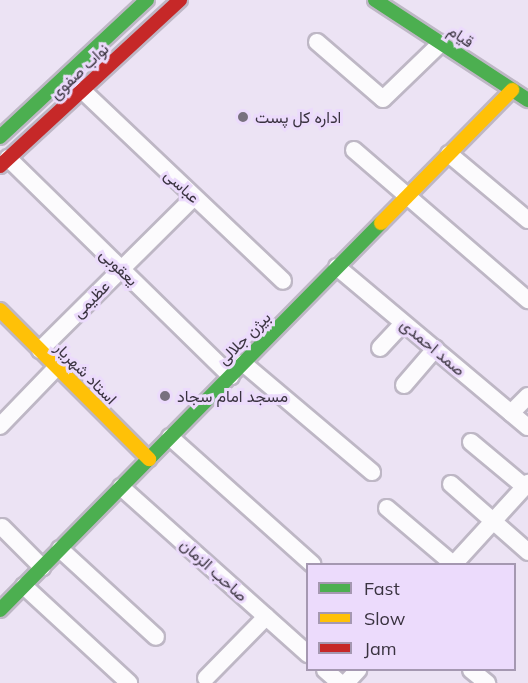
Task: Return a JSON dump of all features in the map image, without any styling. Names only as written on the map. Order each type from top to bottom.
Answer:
[{"type":"street","name":"نواب صفوی","points":[[2,133],[147,0]]},
{"type":"street","name":"نواب صفوی","points":[[4,162],[180,0]]},
{"type":"street","name":"قیام","points":[[375,0],[528,100]]},
{"type":"street","points":[[317,42],[383,99],[441,43]]},
{"type":"street","name":"عباسی","points":[[82,90],[283,281]]},
{"type":"street","name":"بیژن جلالی","points":[[3,601],[24,586],[513,90]]},
{"type":"street","points":[[354,150],[528,300]]},
{"type":"street","points":[[449,154],[528,220]]},
{"type":"street","name":"یعقوبی","points":[[4,162],[121,269],[231,376]]},
{"type":"street","name":"عظیمی","points":[[40,350],[194,197]]},
{"type":"street","name":"صمد احمدی","points":[[337,267],[528,427]]},
{"type":"street","name":"استاد شهریار","points":[[0,310],[149,459]]},
{"type":"street","points":[[380,348],[404,322]]},
{"type":"street","points":[[404,385],[435,349]]},
{"type":"street","points":[[243,363],[372,472]]},
{"type":"street","points":[[0,426],[57,367]]},
{"type":"street","points":[[512,413],[528,396]]},
{"type":"street","points":[[170,437],[311,563]]},
{"type":"street","points":[[454,563],[525,491],[471,442]]},
{"type":"street","points":[[451,484],[528,552]]},
{"type":"street","name":"صاحب الزمان","points":[[121,487],[306,652]]},
{"type":"street","points":[[387,507],[452,563]]},
{"type":"street","points":[[2,527],[42,567]]},
{"type":"street","points":[[60,549],[156,637]]},
{"type":"street","points":[[24,586],[129,683]]},
{"type":"street","points":[[206,678],[266,617]]},
{"type":"street","points":[[336,680],[354,671]]},
{"type":"street","points":[[473,671],[487,683]]},
{"type":"traffic: fast","points":[[0,137],[147,0]]},
{"type":"traffic: fast","points":[[375,0],[528,100]]},
{"type":"traffic: fast","points":[[0,610],[381,223]]},
{"type":"traffic: slow","points":[[381,223],[512,90]]},
{"type":"traffic: slow","points":[[0,310],[149,459]]},
{"type":"traffic: jam","points":[[0,166],[180,0]]},
{"type":"place","name":"اداره کل پست","points":[[243,117]]},
{"type":"place","name":"مسجد امام سجاد","points":[[165,396]]}]
